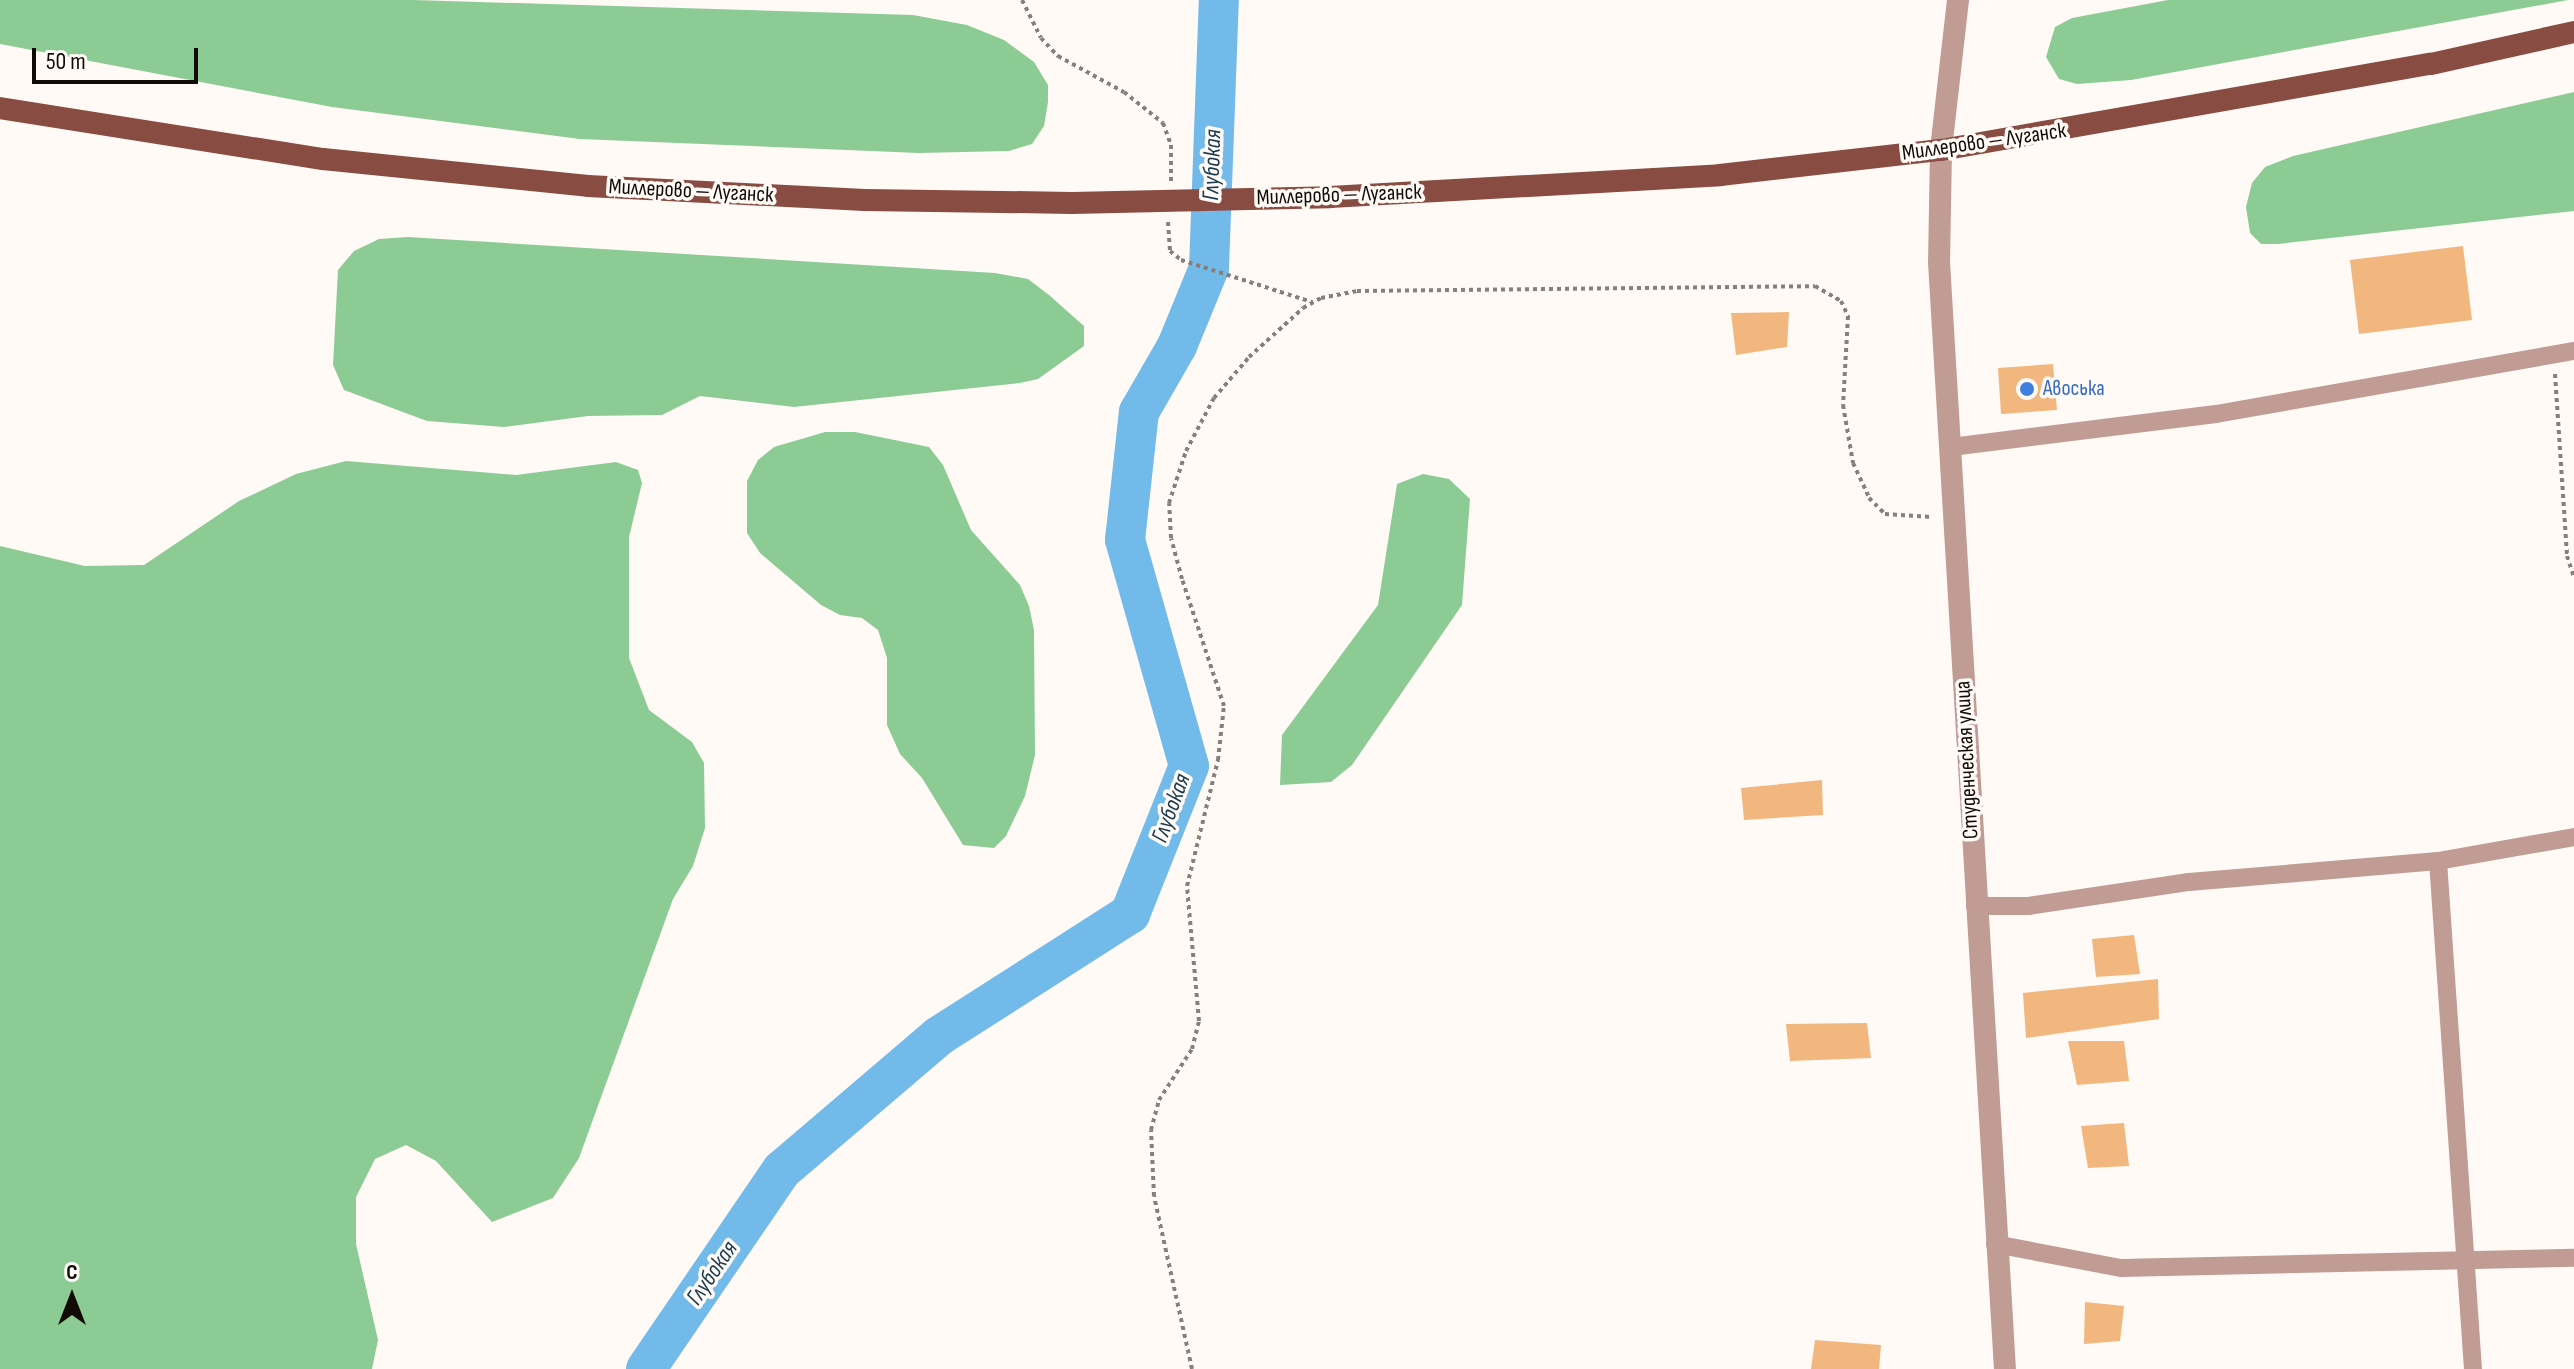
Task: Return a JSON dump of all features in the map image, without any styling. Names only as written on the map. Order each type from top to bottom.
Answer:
[{"type":"main road","name":"Миллерово — Луганск","points":[[0,108],[323,159],[588,186],[865,200],[1072,203],[1330,197],[1704,177],[1941,150],[2431,64],[2574,32]]},
{"type":"street","name":"Студенческая улица","points":[[1958,0],[1941,150],[1939,262],[1995,1244],[2005,1369]]},
{"type":"street","points":[[1951,447],[2216,414],[2574,351]]},
{"type":"street","points":[[1975,906],[2028,906],[2189,882],[2438,861],[2574,837]]},
{"type":"street","points":[[2438,861],[2473,1369]]},
{"type":"street","points":[[1995,1244],[2121,1268],[2574,1258]]},
{"type":"path","points":[[1022,0],[1041,38],[1058,56],[1124,92],[1163,123],[1171,145],[1170,197]]},
{"type":"path","points":[[1169,211],[1167,239],[1181,260],[1312,302]]},
{"type":"path","points":[[1192,1369],[1154,1196],[1151,1130],[1159,1100],[1192,1049],[1199,1021],[1187,886],[1218,760],[1224,706],[1182,579],[1169,503],[1186,451],[1214,398],[1249,357],[1312,302],[1357,291],[1815,286],[1841,301],[1848,316],[1843,405],[1853,463],[1869,498],[1885,514],[1903,519],[1954,516]]},
{"type":"path","points":[[2553,356],[2567,556],[2574,577]]},
{"type":"green space","points":[[0,0],[414,0],[913,15],[967,25],[1004,40],[1034,62],[1048,85],[1048,102],[1044,126],[1032,144],[1009,151],[919,153],[580,139],[332,107],[0,44]]},
{"type":"green space","points":[[2168,0],[2568,0],[2131,80],[2077,84],[2059,79],[2046,57],[2055,27],[2072,18]]},
{"type":"green space","points":[[2574,92],[2574,211],[2278,244],[2261,244],[2250,233],[2246,207],[2252,183],[2265,167],[2293,156]]},
{"type":"green space","points":[[408,237],[995,273],[1028,279],[1049,295],[1084,326],[1084,346],[1038,379],[1020,383],[794,407],[700,396],[662,415],[588,416],[504,427],[427,421],[344,390],[333,365],[338,270],[354,251],[379,239]]},
{"type":"green space","points":[[825,432],[855,432],[929,447],[943,465],[971,530],[1020,585],[1029,606],[1034,630],[1035,755],[1025,796],[1006,836],[994,848],[963,845],[922,778],[900,754],[887,725],[887,658],[878,630],[862,618],[840,615],[821,605],[760,553],[747,533],[747,481],[758,460],[774,447]]},
{"type":"green space","points":[[346,461],[516,475],[616,462],[638,470],[642,483],[629,537],[629,658],[649,710],[692,742],[704,763],[705,828],[693,866],[673,899],[579,1158],[553,1198],[492,1222],[436,1161],[406,1145],[375,1159],[356,1197],[356,1244],[378,1340],[372,1369],[0,1369],[0,546],[85,566],[144,565],[239,501],[296,474]]},
{"type":"green space","points":[[1423,474],[1449,479],[1470,499],[1462,605],[1352,765],[1331,782],[1280,785],[1282,735],[1378,605],[1397,484]]},
{"type":"building","points":[[2463,246],[2472,320],[2359,334],[2350,260]]},
{"type":"building","points":[[1789,312],[1787,347],[1736,355],[1731,313]]},
{"type":"building","name":"Авоська","points":[[2053,364],[2057,410],[2001,414],[1998,368]]},
{"type":"building","points":[[1822,780],[1823,815],[1744,820],[1741,788]]},
{"type":"building","points":[[2134,935],[2140,974],[2096,977],[2092,939]]},
{"type":"building","points":[[2158,979],[2159,1019],[2026,1038],[2023,993]]},
{"type":"building","points":[[1867,1023],[1871,1058],[1790,1061],[1786,1024]]},
{"type":"building","points":[[2068,1041],[2124,1041],[2129,1081],[2077,1085]]},
{"type":"building","points":[[2124,1123],[2129,1166],[2088,1168],[2081,1126]]},
{"type":"building","points":[[2085,1302],[2124,1306],[2120,1341],[2084,1344]]},
{"type":"building","points":[[1815,1340],[1881,1345],[1879,1369],[1811,1369]]},
{"type":"waterway","name":"Глубокая","points":[[646,1369],[782,1170],[939,1036],[1130,914],[1189,766],[1125,540],[1139,412],[1177,346],[1209,268],[1219,0]]},
{"type":"place","name":"Авоська","points":[[2027,389]]}]
